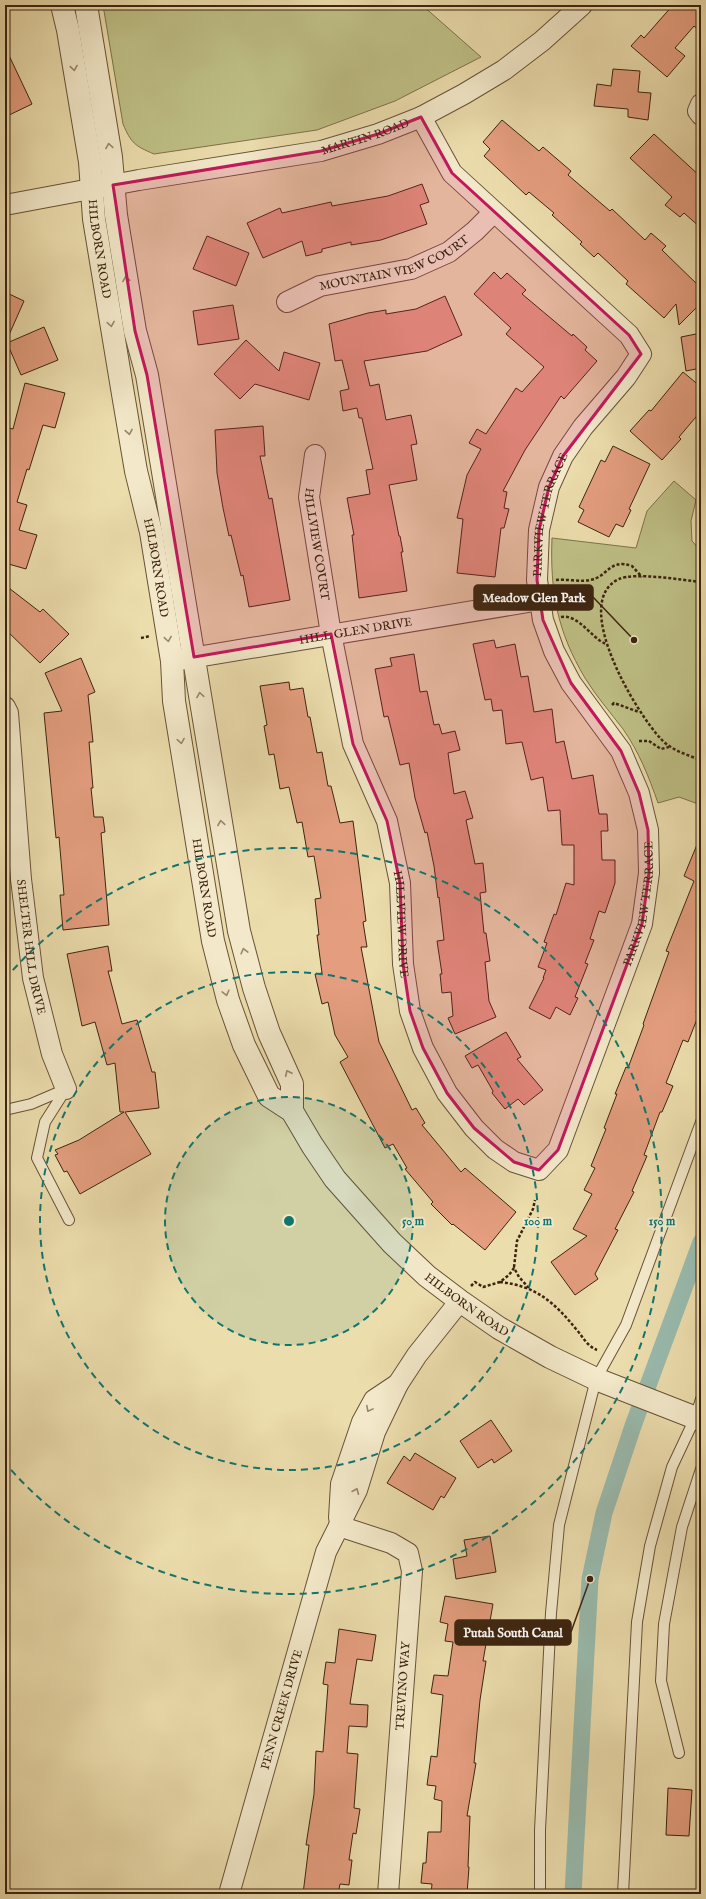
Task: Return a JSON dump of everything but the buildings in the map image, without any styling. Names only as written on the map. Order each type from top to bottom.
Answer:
[{"type":"street","name":"HILBORN ROAD","points":[[62,5],[68,30],[90,162],[94,219],[136,471],[151,532],[172,661],[174,701],[211,926],[228,1000],[244,1045],[269,1096],[292,1112],[332,1173],[359,1207],[392,1243],[427,1276],[499,1328],[531,1346],[602,1381],[695,1413]]},
{"type":"street","name":"HILBORN ROAD","points":[[86,5],[111,157],[116,215],[135,331],[147,376],[239,931],[254,988],[267,1026],[292,1084],[292,1112]]},
{"type":"street","name":"MARTIN ROAD","points":[[5,205],[113,185],[321,151],[378,134],[421,117],[504,70],[542,41],[582,5]]},
{"type":"street","points":[[701,104],[698,111],[701,115]]},
{"type":"street","name":"PARKVIEW TERRACE","points":[[421,117],[452,173],[629,335],[641,354],[626,377],[583,427],[563,456],[549,487],[538,530],[537,580],[543,620],[554,651],[571,683],[621,751],[639,793],[648,830],[649,873],[642,924],[604,1029],[558,1150],[539,1170]]},
{"type":"street","name":"MOUNTAIN VIEW COURT","points":[[287,302],[320,286],[412,270],[449,252],[475,231],[494,212]]},
{"type":"street","name":"HILLVIEW COURT","points":[[315,454],[309,497],[330,634]]},
{"type":"street","name":"HILL GLEN DRIVE","points":[[172,661],[540,600]]},
{"type":"street","name":"HILLVIEW DRIVE","points":[[330,634],[353,744],[387,821],[400,883],[403,964],[410,1011],[423,1048],[447,1093],[474,1128],[495,1149],[514,1162],[539,1170]]},
{"type":"street","name":"SHELTER HILL DRIVE","points":[[5,707],[8,713],[13,880],[33,978],[52,1054],[66,1089]]},
{"type":"street","name":"PENN CREEK DRIVE","points":[[229,1894],[326,1552],[357,1490],[375,1432],[398,1384],[426,1342],[460,1301]]},
{"type":"street","name":"PENN CREEK DRIVE","points":[[339,1526],[341,1484],[362,1422],[374,1400],[398,1384]]},
{"type":"street","name":"PENN CREEK DRIVE","points":[[349,1460],[375,1432]]},
{"type":"street","name":"TREVINO WAY","points":[[339,1526],[391,1543],[408,1553],[412,1572],[388,1894]]},
{"type":"lane","points":[[5,1110],[31,1104],[66,1089]]},
{"type":"lane","points":[[66,1089],[45,1122],[37,1158],[69,1220]]},
{"type":"lane","points":[[540,1894],[540,1830],[551,1613],[559,1525],[610,1355],[626,1325],[701,1122]]},
{"type":"lane","points":[[624,1894],[637,1622],[650,1546],[672,1466],[695,1413]]},
{"type":"lane","points":[[679,1753],[661,1680],[664,1624],[682,1528],[701,1469]]},
{"type":"path","points":[[554,580],[588,581],[596,579],[611,566],[619,564],[632,566],[638,570],[642,577]]},
{"type":"path","points":[[701,582],[626,577],[618,580],[605,591],[600,611],[601,622],[607,644],[640,712],[651,728],[670,747],[701,760]]},
{"type":"path","points":[[701,614],[698,629],[701,638]]},
{"type":"path","points":[[560,617],[574,620],[582,625],[598,641],[607,644]]},
{"type":"path","points":[[612,705],[614,703],[640,712]]},
{"type":"path","points":[[639,741],[649,742],[661,749],[670,747]]},
{"type":"path","points":[[460,1301],[475,1282],[483,1287],[500,1282],[514,1268],[517,1241],[533,1210],[535,1200]]},
{"type":"path","points":[[514,1268],[519,1277],[529,1288]]},
{"type":"path","points":[[500,1282],[529,1288],[540,1293],[573,1324],[589,1347],[610,1355]]},
{"type":"highlighted area","points":[[421,117],[452,173],[629,335],[641,354],[563,456],[549,487],[539,530],[537,580],[543,620],[571,683],[621,751],[639,793],[648,830],[649,873],[642,924],[558,1150],[539,1170],[514,1162],[474,1128],[447,1093],[423,1048],[410,1011],[403,964],[400,883],[387,821],[353,744],[331,634],[194,657],[147,375],[135,331],[113,185],[321,151],[378,134]]},
{"type":"green space","points":[[103,5],[422,5],[481,57],[395,101],[317,130],[154,154],[142,149],[134,143],[123,124]]},
{"type":"green space","points":[[674,481],[696,500],[691,521],[692,541],[701,551],[701,805],[679,797],[658,803],[647,774],[634,747],[623,729],[589,685],[575,661],[557,610],[552,576],[552,538],[636,548],[647,511]]},
{"type":"waterway","points":[[573,1894],[590,1579],[604,1513],[633,1426],[701,1242]]},
{"type":"place","name":"Meadow Glen Park","points":[[634,640]]},
{"type":"place","name":"Putah South Canal","points":[[590,1579]]}]
